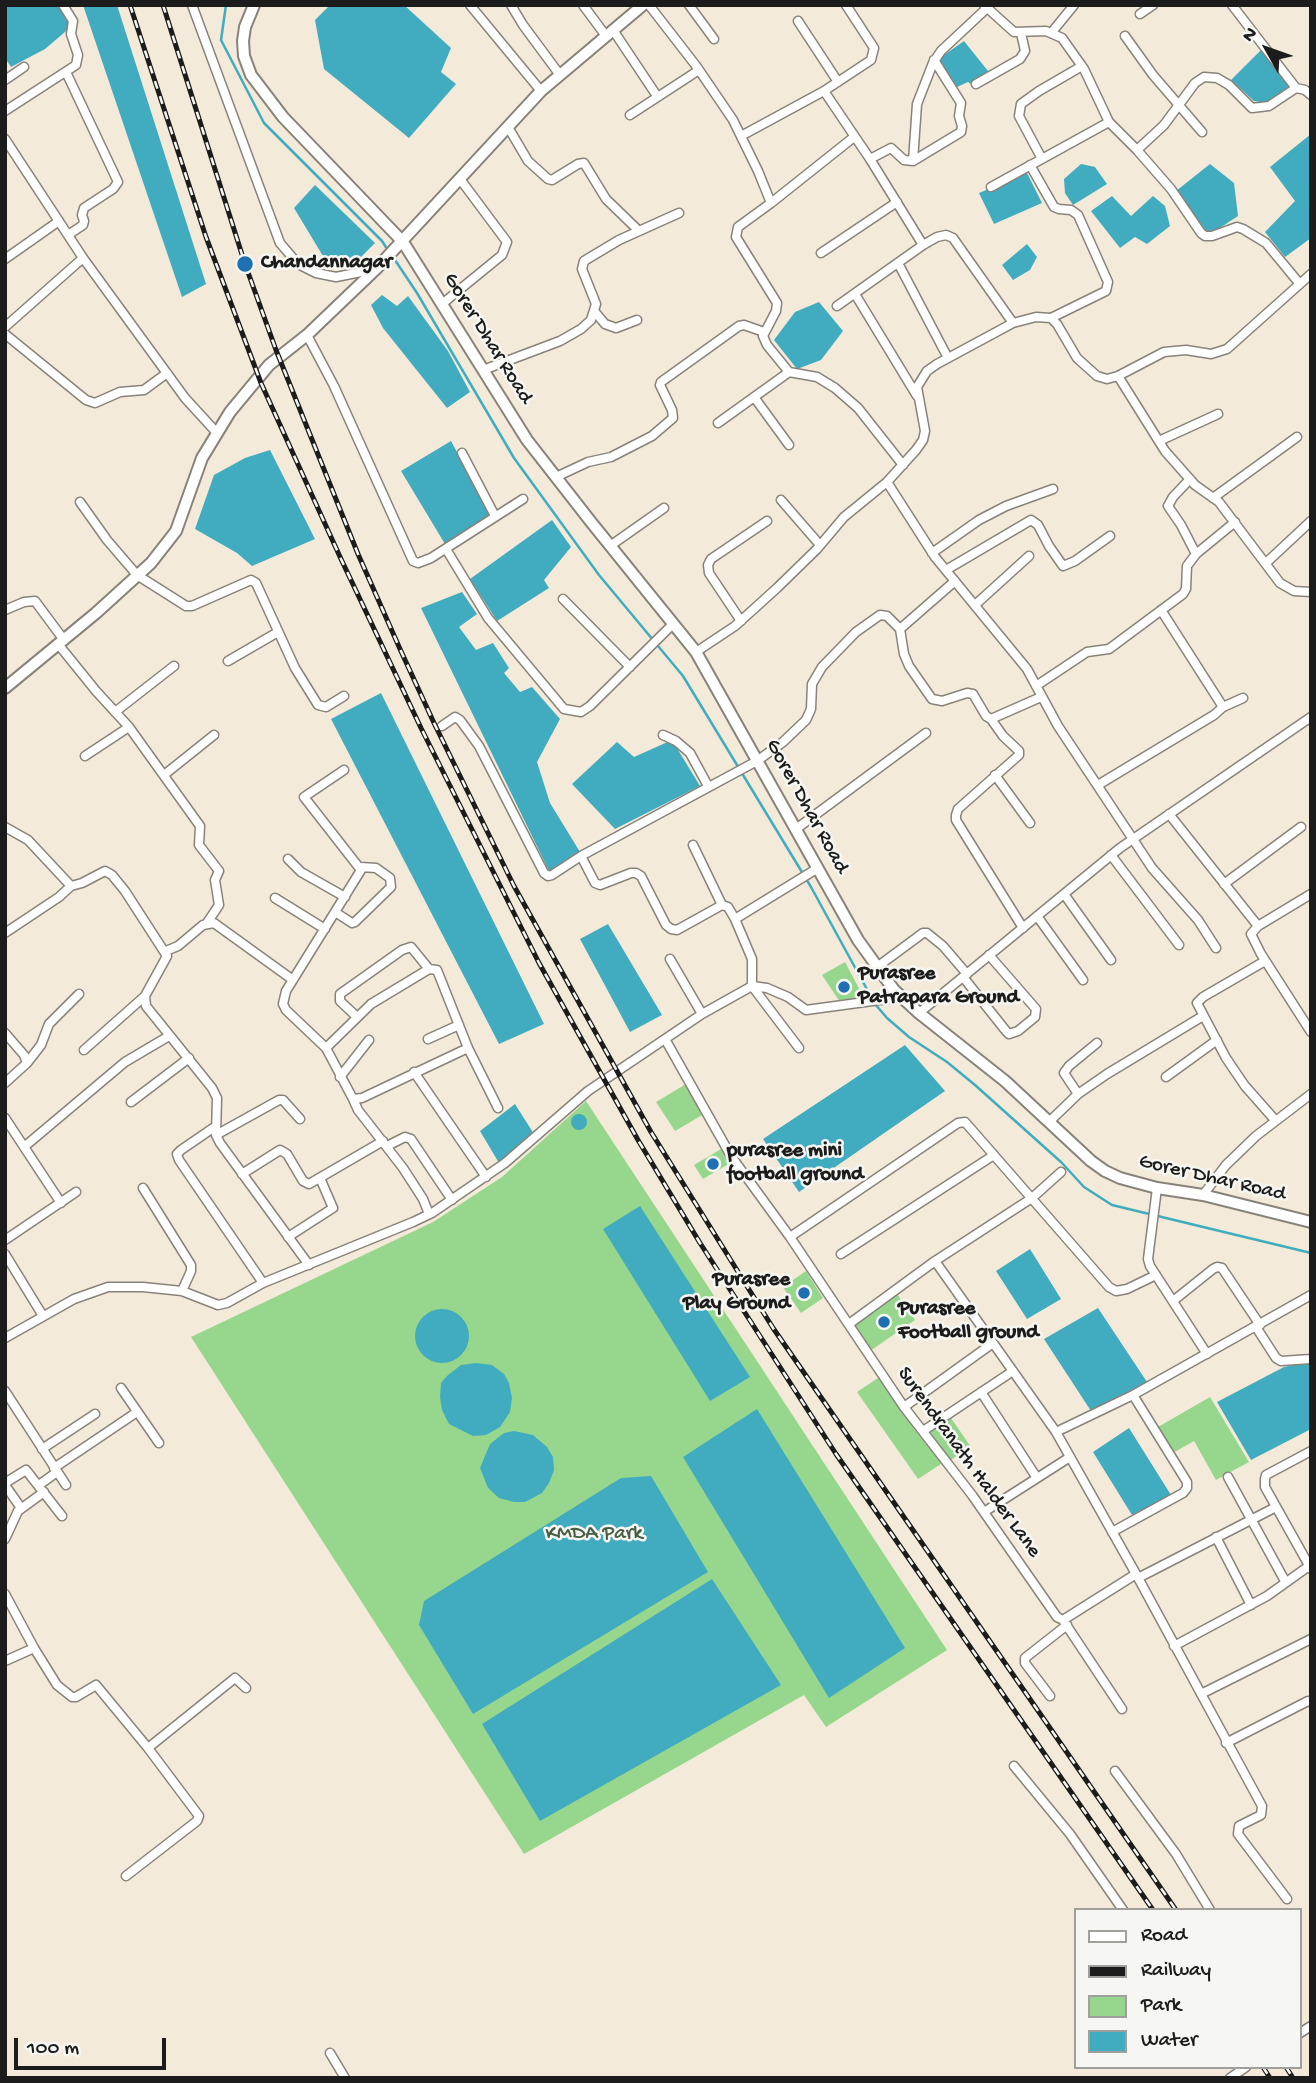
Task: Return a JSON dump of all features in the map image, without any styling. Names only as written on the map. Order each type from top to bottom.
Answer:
[{"type":"street","points":[[5,111],[76,65],[78,61],[72,40],[73,21],[63,5]]},
{"type":"street","points":[[192,5],[280,243],[298,264],[316,273],[336,277],[376,270]]},
{"type":"street","name":"Gorer Dhar Road","points":[[254,5],[245,27],[243,41],[244,56],[251,75],[283,117],[400,245],[442,304],[527,440],[696,652],[796,829],[813,871],[894,990],[1006,1081],[1105,1171],[1157,1188],[1203,1195],[1311,1222]]},
{"type":"street","points":[[470,5],[541,91]]},
{"type":"street","points":[[511,5],[560,75]]},
{"type":"street","points":[[583,5],[609,33],[657,96]]},
{"type":"street","points":[[5,688],[151,563],[176,531],[202,458],[237,402],[269,365],[307,335],[376,270],[541,91],[643,5]]},
{"type":"street","points":[[649,5],[733,120],[771,202]]},
{"type":"street","points":[[689,5],[714,39]]},
{"type":"street","points":[[741,136],[824,91],[866,64],[874,53],[870,39],[846,5]]},
{"type":"street","points":[[1052,32],[1074,5]]},
{"type":"street","points":[[1140,14],[1153,5]]},
{"type":"street","points":[[1232,5],[1296,88],[1311,95]]},
{"type":"street","points":[[913,161],[917,104],[934,60],[985,7],[1006,26],[1021,33],[1052,32],[1062,38],[1082,66],[1109,122],[1171,189],[1205,236],[1237,227],[1243,229],[1266,243],[1299,283]]},
{"type":"street","points":[[798,21],[838,82]]},
{"type":"street","points":[[976,84],[1020,59],[1025,51],[1021,33]]},
{"type":"street","points":[[1125,36],[1178,106],[1202,132]]},
{"type":"street","points":[[870,159],[891,148],[904,160],[913,161],[962,129],[959,116],[961,103],[934,60]]},
{"type":"street","points":[[1042,159],[1019,116],[1021,104],[1039,90],[1082,66]]},
{"type":"street","points":[[5,80],[24,67]]},
{"type":"street","points":[[630,115],[699,70]]},
{"type":"street","points":[[66,72],[118,182],[113,189],[84,208],[83,225],[68,235]]},
{"type":"street","points":[[1137,150],[1164,125],[1195,83],[1204,77],[1217,78],[1228,85],[1252,108],[1269,106],[1296,88]]},
{"type":"street","points":[[824,91],[923,245]]},
{"type":"street","points":[[991,187],[1109,122]]},
{"type":"street","points":[[508,127],[528,161],[548,179],[552,180],[584,163],[606,199],[639,231]]},
{"type":"street","points":[[854,137],[738,227],[736,237],[777,303],[776,312],[763,336],[767,345],[789,372],[817,377],[858,408],[903,465]]},
{"type":"street","points":[[5,139],[83,258],[185,398],[217,433]]},
{"type":"street","points":[[696,652],[741,621],[820,545],[844,517],[887,482],[903,465],[923,440],[925,431],[917,387],[927,371],[1013,323],[1036,317],[1051,318],[1106,291],[1108,282],[1077,215],[1071,210],[1054,206],[1030,165]]},
{"type":"street","points":[[442,304],[502,255],[508,242],[460,179]]},
{"type":"street","points":[[821,253],[897,202]]},
{"type":"street","points":[[483,370],[560,341],[581,329],[595,312],[596,304],[582,265],[587,258],[679,213]]},
{"type":"street","points":[[5,259],[59,221]]},
{"type":"street","points":[[837,306],[923,245],[946,235],[953,238],[1013,323]]},
{"type":"street","points":[[5,327],[83,258]]},
{"type":"street","points":[[898,263],[948,358]]},
{"type":"street","points":[[1051,318],[1058,324],[1077,358],[1097,376],[1107,379],[1164,352],[1186,350],[1211,354],[1227,349],[1311,274]]},
{"type":"street","points":[[855,294],[918,397]]},
{"type":"street","points":[[595,312],[605,324],[616,328],[637,320]]},
{"type":"street","points":[[556,477],[588,462],[611,457],[652,436],[673,418],[661,382],[739,326],[744,325],[764,332]]},
{"type":"street","points":[[5,334],[86,400],[95,403],[120,392],[144,390],[167,373]]},
{"type":"street","points":[[307,335],[334,386],[413,561],[425,561],[523,499]]},
{"type":"street","points":[[718,423],[789,372]]},
{"type":"street","points":[[1118,376],[1159,441],[1190,479],[1213,498],[1235,522],[1286,588],[1311,592]]},
{"type":"street","points":[[754,397],[789,445]]},
{"type":"street","points":[[1159,441],[1218,414]]},
{"type":"street","points":[[1213,498],[1297,437]]},
{"type":"street","points":[[462,453],[495,516]]},
{"type":"street","points":[[1190,479],[1168,506],[1196,554]]},
{"type":"street","points":[[887,482],[932,553],[1016,653],[1041,697],[1152,868],[1198,920],[1216,948]]},
{"type":"street","points":[[932,553],[988,515],[1053,489]]},
{"type":"street","points":[[781,500],[820,545]]},
{"type":"street","points":[[80,502],[107,540],[137,575],[186,606],[192,606],[251,580],[256,583],[295,668],[318,705],[326,707],[344,696]]},
{"type":"street","points":[[610,546],[664,508]]},
{"type":"street","points":[[946,570],[1031,520],[1038,525],[1063,566],[1076,561],[1110,536]]},
{"type":"street","points":[[741,621],[709,573],[708,565],[711,559],[767,521]]},
{"type":"street","points":[[1266,563],[1311,521]]},
{"type":"street","points":[[1036,686],[1087,652],[1109,649],[1161,610],[1186,589],[1185,573],[1196,554],[1235,522]]},
{"type":"street","points":[[446,549],[483,611],[564,709],[581,712],[673,624]]},
{"type":"street","points":[[975,605],[1029,556]]},
{"type":"street","points":[[900,629],[955,581]]},
{"type":"street","points":[[562,599],[630,667]]},
{"type":"street","points":[[5,610],[24,602],[35,601],[61,642],[129,727],[200,827],[199,845],[218,868],[215,886],[219,905],[207,923],[178,946],[166,951]]},
{"type":"street","points":[[1161,610],[1223,707]]},
{"type":"street","points":[[442,726],[455,717],[479,746],[544,873],[548,876],[745,768],[783,742],[806,720],[811,709],[815,676],[856,632],[880,614],[887,616],[900,629],[904,654],[927,694],[932,699],[942,701],[967,693],[973,694],[986,716],[1019,751],[1019,755],[958,808],[956,820],[1023,928]]},
{"type":"street","points":[[228,661],[278,632]]},
{"type":"street","points":[[115,712],[174,666]]},
{"type":"street","points":[[991,719],[1041,697]]},
{"type":"street","points":[[1098,785],[1223,707],[1243,698]]},
{"type":"street","points":[[919,1013],[1111,855],[1311,717]]},
{"type":"street","points":[[85,756],[129,727]]},
{"type":"street","points":[[796,829],[926,733]]},
{"type":"street","points":[[164,775],[214,735]]},
{"type":"street","points":[[663,735],[677,741],[690,753],[708,786]]},
{"type":"street","points":[[335,912],[352,923],[355,922],[391,887],[390,878],[376,868],[361,867],[304,797],[344,771]]},
{"type":"street","points":[[995,775],[1030,823]]},
{"type":"street","points":[[1169,814],[1258,926]]},
{"type":"street","points":[[5,827],[28,840],[71,886]]},
{"type":"street","points":[[1224,884],[1301,827]]},
{"type":"street","points":[[693,845],[722,905],[728,907],[735,919],[752,959],[752,986],[799,1048]]},
{"type":"street","points":[[1111,855],[1179,945]]},
{"type":"street","points":[[581,856],[595,883],[600,885],[636,873],[641,876],[666,925],[671,929],[677,930],[722,905]]},
{"type":"street","points":[[288,859],[301,872],[345,897]]},
{"type":"street","points":[[361,867],[286,991],[283,1004],[326,1048],[358,1110],[415,1186],[429,1214]]},
{"type":"street","points":[[5,933],[71,886],[105,871],[112,875],[166,951],[167,956],[145,996],[84,1050]]},
{"type":"street","points":[[735,919],[813,871]]},
{"type":"street","points":[[1064,894],[1111,960]]},
{"type":"street","points":[[1311,894],[1258,926],[1251,934],[1265,961],[1311,1032]]},
{"type":"street","points":[[275,898],[325,929]]},
{"type":"street","points":[[1037,916],[1083,981]]},
{"type":"street","points":[[207,923],[220,926],[293,980]]},
{"type":"street","points":[[877,967],[923,933],[927,933],[937,941],[1009,1034],[1018,1031],[1035,1017],[1036,1009],[989,955]]},
{"type":"street","points":[[357,1017],[340,1001],[340,994],[402,950],[411,947],[429,970]]},
{"type":"street","points":[[670,959],[702,1014]]},
{"type":"street","points":[[1265,961],[1198,1000],[1198,1008],[1245,1086],[1275,1120]]},
{"type":"street","points":[[326,1048],[371,1004],[433,969],[439,972],[468,1048],[498,1108]]},
{"type":"street","points":[[5,1338],[74,1299],[108,1287],[182,1291],[218,1305],[227,1303],[263,1283],[429,1214],[485,1177],[587,1091],[702,1014],[752,986],[767,988],[789,997],[806,1010],[902,997]]},
{"type":"street","points":[[5,1083],[27,1063],[41,1045],[49,1024],[79,994]]},
{"type":"street","points":[[145,996],[146,1006],[212,1088],[216,1098],[216,1130],[242,1174],[309,1265]]},
{"type":"street","points":[[1050,1121],[1078,1094],[1203,1016]]},
{"type":"street","points":[[428,1039],[459,1025]]},
{"type":"street","points":[[5,1033],[24,1055],[27,1063]]},
{"type":"street","points":[[24,1147],[125,1062],[169,1036]]},
{"type":"street","name":"Surendranath Halder Lane","points":[[665,1039],[731,1156],[790,1237],[904,1407],[984,1512],[1057,1617],[1065,1622],[1122,1709]]},
{"type":"street","points":[[340,1077],[369,1040]]},
{"type":"street","points":[[1166,1077],[1217,1040]]},
{"type":"street","points":[[1078,1094],[1063,1073],[1097,1043]]},
{"type":"street","points":[[352,1100],[362,1098],[468,1048]]},
{"type":"street","points":[[131,1102],[189,1058]]},
{"type":"street","points":[[414,1073],[485,1177]]},
{"type":"street","points":[[1203,1195],[1226,1165],[1275,1120],[1311,1094]]},
{"type":"street","points":[[263,1283],[177,1154],[216,1130],[279,1100],[283,1100],[300,1119]]},
{"type":"street","points":[[5,1118],[61,1203]]},
{"type":"street","points":[[790,1237],[958,1123],[965,1122],[1109,1287],[1116,1291],[1127,1289],[1156,1275]]},
{"type":"street","points":[[242,1174],[280,1150],[287,1154],[306,1184],[385,1143],[408,1137],[452,1200]]},
{"type":"street","points":[[841,1254],[994,1155]]},
{"type":"street","points":[[849,1324],[935,1261],[1032,1198],[1062,1172]]},
{"type":"street","points":[[288,1237],[333,1208],[320,1178]]},
{"type":"street","points":[[143,1188],[191,1265],[182,1291]]},
{"type":"street","points":[[1157,1188],[1148,1259],[1207,1354]]},
{"type":"street","points":[[5,1240],[76,1192]]},
{"type":"street","points":[[5,1254],[43,1317]]},
{"type":"street","points":[[935,1261],[1056,1432],[1137,1576],[1262,1806],[1261,1815],[1239,1826],[1238,1834],[1287,1899]]},
{"type":"street","points":[[1173,1301],[1213,1269],[1222,1268],[1276,1358],[1281,1361],[1311,1359]]},
{"type":"street","points":[[1056,1432],[1133,1395],[1311,1295]]},
{"type":"street","points":[[904,1407],[993,1343]]},
{"type":"street","points":[[923,1431],[1013,1371]]},
{"type":"street","points":[[121,1388],[159,1443]]},
{"type":"street","points":[[5,1391],[66,1485]]},
{"type":"street","points":[[981,1392],[1037,1478]]},
{"type":"street","points":[[1112,1532],[1183,1493],[1187,1488],[1187,1482],[1133,1395]]},
{"type":"street","points":[[5,1539],[21,1508],[56,1470],[137,1412]]},
{"type":"street","points":[[42,1449],[95,1414]]},
{"type":"street","points":[[1174,1646],[1251,1605],[1285,1581],[1310,1568],[1265,1487],[1266,1475],[1311,1451]]},
{"type":"street","points":[[984,1512],[1070,1457]]},
{"type":"street","points":[[21,1508],[5,1484],[25,1469],[62,1516]]},
{"type":"street","points":[[1228,1476],[1285,1581]]},
{"type":"street","points":[[1050,1696],[1024,1658],[1065,1622],[1137,1576],[1276,1507]]},
{"type":"street","points":[[1216,1537],[1251,1605]]},
{"type":"street","points":[[5,1594],[56,1683],[72,1697],[94,1685],[98,1686],[198,1814],[198,1818],[126,1876]]},
{"type":"street","points":[[1201,1694],[1311,1639]]},
{"type":"street","points":[[5,1661],[34,1648]]},
{"type":"street","points":[[148,1748],[234,1678],[246,1688]]},
{"type":"street","points":[[1226,1743],[1308,1701],[1311,1702]]},
{"type":"street","points":[[1014,1766],[1070,1834],[1122,1908]]},
{"type":"street","points":[[1115,1770],[1176,1854],[1209,1908]]},
{"type":"street","points":[[330,2053],[345,2078]]},
{"type":"street","points":[[1230,2078],[1241,2071]]},
{"type":"green space","name":"Purasree Patrapara Ground","points":[[845,962],[867,999],[840,1002],[822,975]]},
{"type":"green space","points":[[686,1084],[704,1114],[675,1131],[656,1102]]},
{"type":"green space","name":"KMDA Park","points":[[586,1101],[947,1650],[826,1727],[804,1695],[524,1854],[191,1337],[433,1222],[502,1177]]},
{"type":"green space","name":"purasree mini football ground","points":[[723,1148],[732,1162],[703,1179],[694,1165]]},
{"type":"green space","name":"Purasree Play Ground","points":[[806,1271],[823,1298],[801,1313],[783,1287]]},
{"type":"green space","name":"Purasree Football ground","points":[[897,1294],[915,1320],[870,1351],[853,1325]]},
{"type":"green space","points":[[881,1376],[944,1462],[918,1479],[857,1392]]},
{"type":"green space","points":[[1210,1397],[1249,1462],[1216,1480],[1194,1441],[1173,1453],[1158,1427]]},
{"type":"green space","points":[[951,1418],[971,1447],[949,1461],[928,1434]]},
{"type":"water","points":[[5,5],[58,5],[72,26],[45,49],[11,67],[5,58]]},
{"type":"water","points":[[83,5],[117,5],[206,284],[182,297]]},
{"type":"water","points":[[330,5],[404,5],[451,48],[441,72],[456,84],[409,138],[324,69],[315,20]]},
{"type":"water","points":[[964,41],[992,76],[975,87],[968,82],[955,88],[937,60]]},
{"type":"water","points":[[1263,48],[1292,85],[1266,103],[1254,101],[1231,80]]},
{"type":"water","points":[[1311,134],[1311,238],[1285,257],[1265,232],[1295,201],[1270,167]]},
{"type":"water","points":[[1081,164],[1095,167],[1107,184],[1073,205],[1065,193],[1064,179]]},
{"type":"water","points":[[1210,164],[1234,183],[1238,216],[1209,235],[1176,191]]},
{"type":"water","points":[[1027,173],[1042,203],[994,224],[979,193]]},
{"type":"water","points":[[315,185],[375,243],[358,260],[341,264],[326,261],[294,208]]},
{"type":"water","points":[[1112,196],[1131,216],[1153,196],[1165,206],[1170,226],[1147,244],[1135,237],[1120,248],[1091,211]]},
{"type":"water","points":[[1027,244],[1037,257],[1030,270],[1013,280],[1002,265]]},
{"type":"water","points":[[382,295],[397,306],[408,296],[448,351],[470,392],[447,408],[383,328],[371,305]]},
{"type":"water","points":[[819,302],[843,331],[821,360],[797,369],[774,340],[795,312]]},
{"type":"water","points":[[451,441],[491,515],[445,544],[401,471]]},
{"type":"water","points":[[270,450],[315,539],[252,566],[237,553],[195,529],[214,475],[245,458]]},
{"type":"water","points":[[552,520],[571,547],[544,580],[549,588],[497,621],[470,579]]},
{"type":"water","points":[[462,592],[477,614],[459,627],[476,650],[493,643],[509,668],[504,673],[520,692],[532,687],[560,719],[537,762],[550,803],[580,852],[549,871],[421,608]]},
{"type":"water","points":[[381,693],[544,1024],[499,1044],[331,719]]},
{"type":"water","points":[[672,740],[700,786],[615,829],[572,784],[617,742],[634,757]]},
{"type":"water","points":[[608,924],[662,1015],[630,1032],[580,939]]},
{"type":"water","points":[[905,1045],[945,1091],[799,1192],[763,1139]]},
{"type":"water","points":[[515,1104],[534,1134],[499,1163],[480,1131]]},
{"type":"water","points":[[576,1114],[582,1114],[587,1122],[585,1128],[576,1130],[571,1125],[571,1119]]},
{"type":"water","points":[[640,1206],[750,1377],[710,1401],[603,1229]]},
{"type":"water","points":[[1030,1249],[1061,1299],[1027,1319],[996,1271]]},
{"type":"water","points":[[1098,1308],[1147,1382],[1091,1411],[1044,1339]]},
{"type":"water","points":[[442,1309],[461,1317],[469,1336],[461,1355],[442,1363],[423,1355],[415,1336],[423,1317]]},
{"type":"water","points":[[1309,1362],[1311,1429],[1251,1460],[1217,1402],[1284,1367]]},
{"type":"water","points":[[461,1365],[492,1365],[504,1374],[512,1398],[510,1412],[500,1427],[486,1435],[473,1436],[449,1424],[442,1410],[440,1397],[441,1383],[448,1375]]},
{"type":"water","points":[[757,1409],[905,1648],[829,1698],[683,1457]]},
{"type":"water","points":[[1129,1428],[1171,1495],[1132,1515],[1093,1452]]},
{"type":"water","points":[[514,1431],[533,1435],[547,1447],[553,1457],[554,1470],[549,1483],[542,1493],[525,1502],[499,1498],[488,1488],[480,1468],[490,1444],[504,1433]]},
{"type":"water","points":[[651,1476],[708,1572],[473,1714],[419,1625],[424,1601],[621,1478]]},
{"type":"water","points":[[712,1579],[781,1685],[540,1821],[482,1724]]},
{"type":"waterway","points":[[226,5],[221,40],[264,123],[382,241],[389,252]]},
{"type":"waterway","points":[[393,257],[514,458],[599,575],[683,676],[811,887],[875,1004],[887,1018],[975,1085],[1061,1162],[1084,1187],[1112,1205],[1311,1253]]},
{"type":"railway","points":[[130,5],[206,237],[261,383],[421,728],[539,963],[638,1140],[700,1243],[836,1454],[1152,1908]]},
{"type":"railway","points":[[163,5],[245,264],[276,350],[358,554],[400,649],[514,886],[651,1132],[773,1328],[1175,1908]]},
{"type":"railway","points":[[1264,2069],[1270,2078]]},
{"type":"railway","points":[[1287,2069],[1293,2078]]},
{"type":"place","name":"Chandannagar","points":[[245,264]]},
{"type":"place","name":"Purasree Patrapara Ground","points":[[844,987]]},
{"type":"place","name":"purasree mini football ground","points":[[713,1164]]},
{"type":"place","name":"Purasree Play Ground","points":[[804,1293]]},
{"type":"place","name":"Purasree Football ground","points":[[884,1322]]}]
